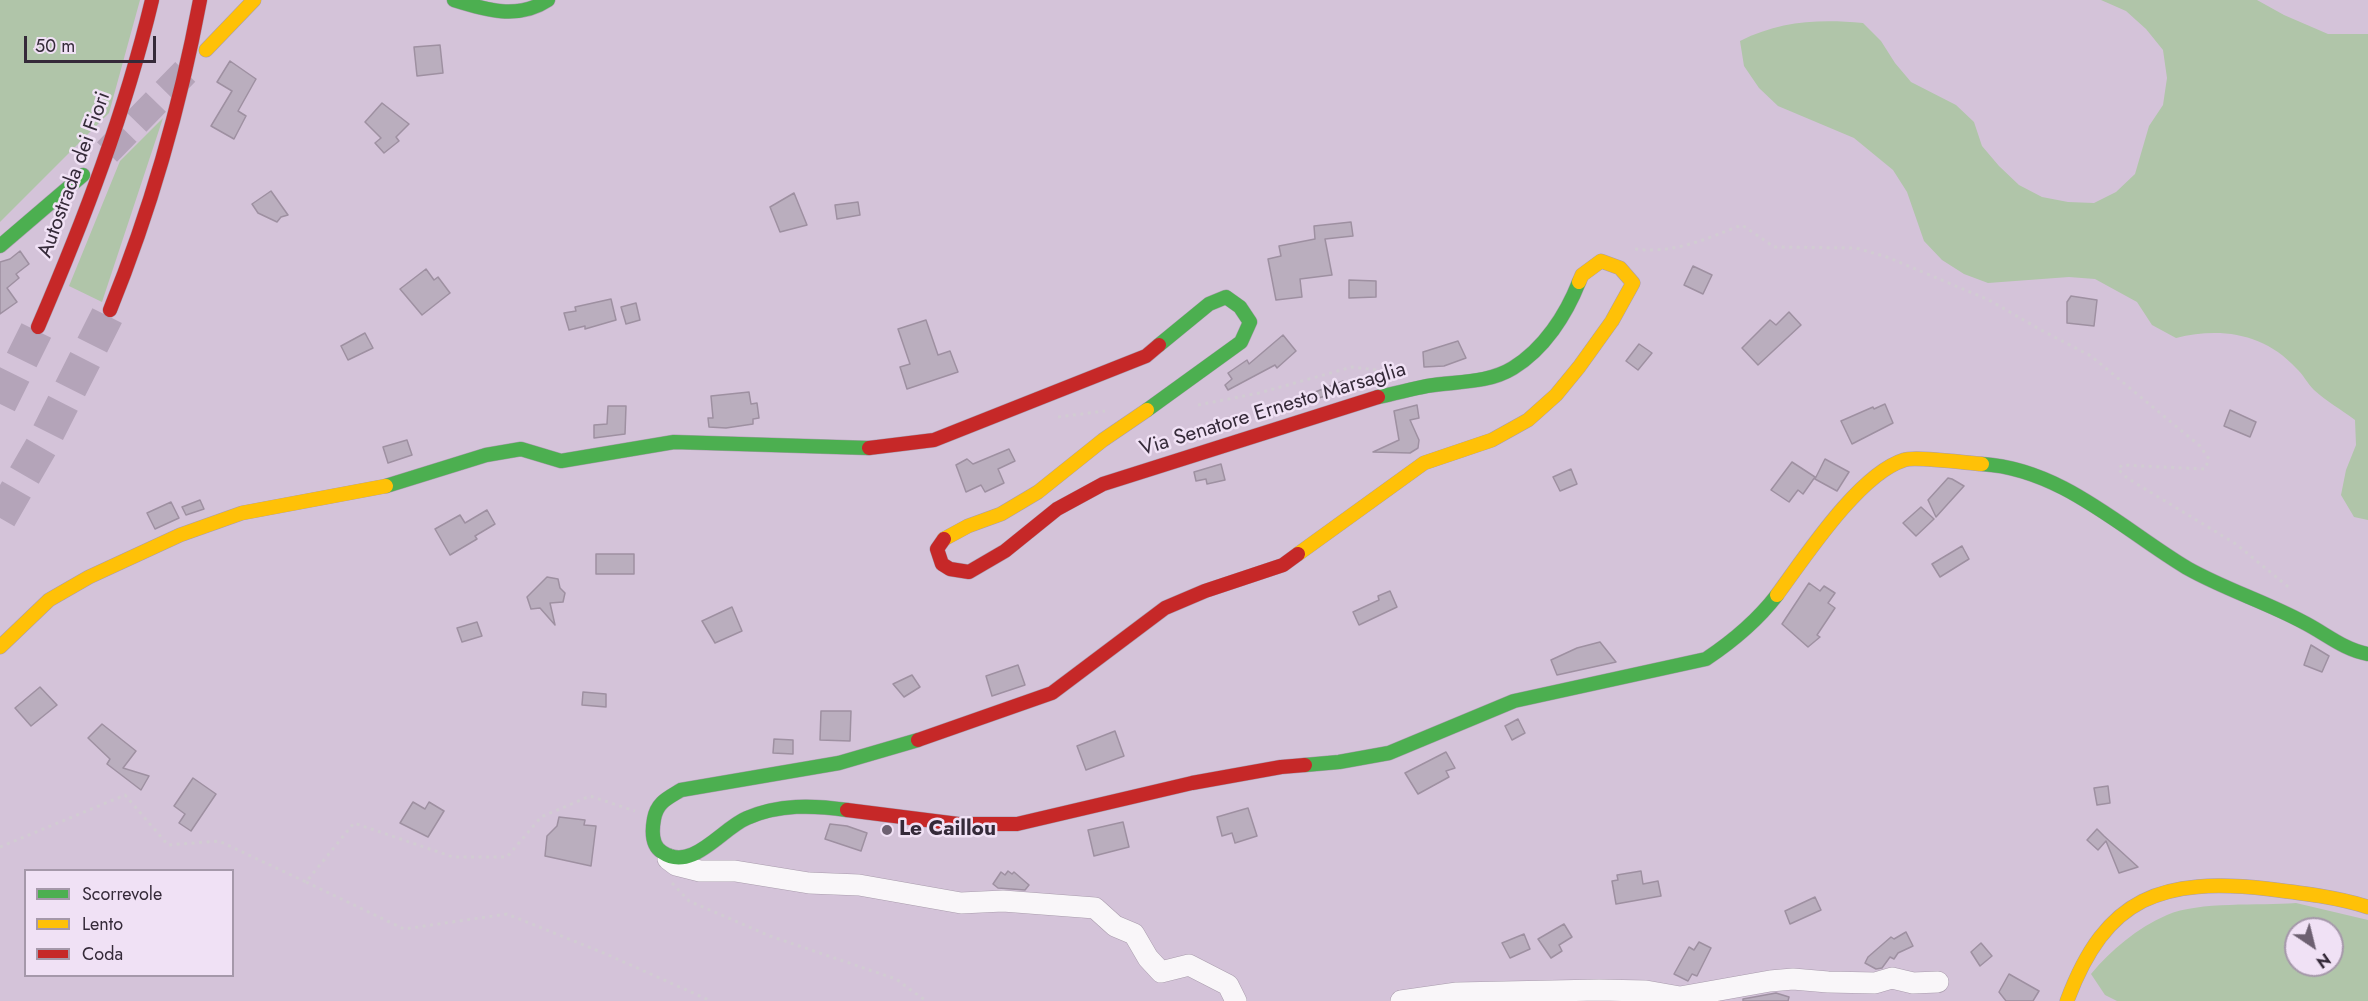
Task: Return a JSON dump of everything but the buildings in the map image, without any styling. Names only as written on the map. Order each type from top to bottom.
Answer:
[{"type":"main road","name":"Autostrada dei Fiori","points":[[39,327],[98,182],[124,108],[152,0]]},
{"type":"main road","points":[[110,310],[152,201],[175,123],[200,0]]},
{"type":"main road","points":[[206,50],[254,0]]},
{"type":"main road","points":[[454,0],[480,9],[517,14],[539,7],[548,0]]},
{"type":"main road","points":[[0,246],[83,175]]},
{"type":"main road","name":"Via Senatore Ernesto Marsaglia","points":[[0,647],[49,600],[89,577],[180,535],[242,513],[385,486],[486,455],[521,449],[561,461],[674,442],[880,448],[934,440],[1146,356],[1209,304],[1226,297],[1240,307],[1250,322],[1241,342],[1178,390],[1103,440],[1038,492],[1001,514],[945,537],[937,549],[942,564],[950,569],[969,572],[1005,551],[1057,509],[1103,484],[1370,399],[1428,386],[1474,382],[1512,369],[1544,341],[1568,310],[1582,275],[1601,261],[1618,265]]},
{"type":"main road","points":[[1618,265],[1627,270],[1632,283],[1612,321],[1556,395],[1528,420],[1491,440],[1424,463],[1283,565],[1205,591],[1164,608],[1052,693],[927,737],[839,763],[681,790],[660,802],[654,818],[653,841],[661,852],[673,857],[691,856],[745,818],[782,807],[817,806],[957,824],[1017,824],[1192,783],[1281,767],[1339,762],[1389,753],[1514,700],[1706,659],[1729,644],[1764,612],[1837,516],[1870,479],[1905,459],[1997,465],[2030,473],[2067,490],[2125,525],[2188,568],[2304,622],[2355,652],[2368,654]]},
{"type":"main road","points":[[2067,1001],[2079,969],[2097,938],[2123,912],[2160,896],[2194,886],[2244,886],[2343,898],[2368,906]]},
{"type":"street","points":[[661,852],[676,865],[700,871],[735,871],[809,883],[859,885],[961,903],[1003,901],[1095,908],[1115,926],[1134,934],[1148,958],[1161,972],[1189,965],[1228,985],[1236,1001]]},
{"type":"street","points":[[1401,1001],[1457,993],[1599,990],[1646,991],[1680,997],[1792,979],[1875,983],[1892,978],[1912,983],[1938,982]]},
{"type":"path","points":[[1618,265],[1632,249],[1648,251],[1683,247],[1742,225],[1774,247],[1856,248],[1887,257],[1989,300],[2091,356],[2200,446],[2209,459],[2205,469],[2122,465],[2118,469],[2127,478],[2236,544],[2296,593]]},
{"type":"path","points":[[1190,406],[1259,393],[1352,367],[1394,372]]},
{"type":"path","points":[[0,847],[125,795],[168,845],[219,841],[404,929],[507,914],[606,954],[711,1001]]},
{"type":"path","points":[[306,882],[354,823],[453,857],[507,857],[541,817],[590,796],[654,818]]},
{"type":"path","points":[[668,879],[689,901],[770,936],[896,979],[926,1001]]},
{"type":"green space","points":[[0,0],[140,0],[109,113],[0,222]]},
{"type":"green space","points":[[2101,0],[2257,0],[2284,15],[2328,34],[2368,34],[2368,520],[2354,517],[2341,495],[2346,470],[2356,445],[2355,420],[2314,390],[2283,356],[2256,340],[2225,333],[2176,338],[2152,325],[2137,302],[2095,279],[2069,277],[1988,283],[1964,274],[1942,260],[1924,241],[1907,192],[1893,170],[1854,138],[1778,106],[1759,88],[1744,66],[1740,41],[1785,25],[1830,21],[1863,23],[1881,41],[1911,82],[1956,105],[1974,122],[1982,146],[2019,185],[2042,197],[2068,202],[2094,203],[2116,192],[2135,174],[2149,126],[2163,105],[2167,78],[2163,50],[2146,29],[2126,11]]},
{"type":"green space","points":[[163,118],[102,302],[69,286],[120,161]]},
{"type":"green space","points":[[2296,903],[2368,920],[2368,1001],[2117,1001],[2105,995],[2091,974],[2125,940],[2145,926],[2167,915],[2212,906]]},
{"type":"tunnel","points":[[107,152],[190,67]]},
{"type":"tunnel","points":[[0,518],[42,445],[110,310]]},
{"type":"tunnel","points":[[0,404],[38,327]]},
{"type":"traffic: fast","points":[[454,0],[502,11],[525,10],[548,0]]},
{"type":"traffic: fast","points":[[0,246],[83,175]]},
{"type":"traffic: fast","points":[[1378,397],[1427,386],[1493,377],[1513,368],[1535,351],[1553,330],[1568,307],[1579,282]]},
{"type":"traffic: fast","points":[[1147,410],[1241,342],[1250,322],[1240,307],[1226,297],[1209,304],[1159,345]]},
{"type":"traffic: fast","points":[[386,486],[486,455],[521,449],[561,461],[674,442],[869,448]]},
{"type":"traffic: fast","points":[[1982,464],[2011,468],[2065,489],[2115,519],[2187,568],[2289,615],[2343,645],[2368,654]]},
{"type":"traffic: fast","points":[[1305,765],[1339,762],[1389,753],[1514,701],[1706,659],[1744,630],[1777,595]]},
{"type":"traffic: fast","points":[[847,810],[796,807],[759,813],[737,823],[706,847],[684,857],[673,857],[662,852],[658,849],[653,837],[655,813],[664,801],[681,790],[839,763],[918,740]]},
{"type":"traffic: slow","points":[[206,50],[254,0]]},
{"type":"traffic: slow","points":[[1298,554],[1424,463],[1492,440],[1528,420],[1556,395],[1612,321],[1633,283],[1620,268],[1601,261],[1582,275],[1579,282]]},
{"type":"traffic: slow","points":[[944,539],[968,526],[1001,514],[1038,492],[1103,440],[1147,410]]},
{"type":"traffic: slow","points":[[1777,595],[1834,518],[1869,482],[1887,468],[1910,459],[1982,464]]},
{"type":"traffic: slow","points":[[0,647],[49,600],[89,577],[180,535],[242,513],[386,486]]},
{"type":"traffic: slow","points":[[2067,1001],[2082,966],[2100,938],[2120,916],[2142,901],[2168,891],[2231,886],[2269,889],[2368,907]]},
{"type":"traffic: jam","points":[[38,327],[102,166],[129,84],[152,0]]},
{"type":"traffic: jam","points":[[110,310],[139,234],[163,157],[200,0]]},
{"type":"traffic: jam","points":[[869,448],[934,440],[1146,356],[1159,345]]},
{"type":"traffic: jam","points":[[944,539],[937,549],[942,564],[950,569],[969,572],[1005,551],[1057,509],[1103,484],[1378,397]]},
{"type":"traffic: jam","points":[[918,740],[1052,693],[1165,608],[1205,591],[1283,565],[1298,554]]},
{"type":"traffic: jam","points":[[847,810],[958,824],[1017,824],[1192,783],[1281,767],[1305,765]]},
{"type":"place","name":"Le Caillou","points":[[887,830]]}]
